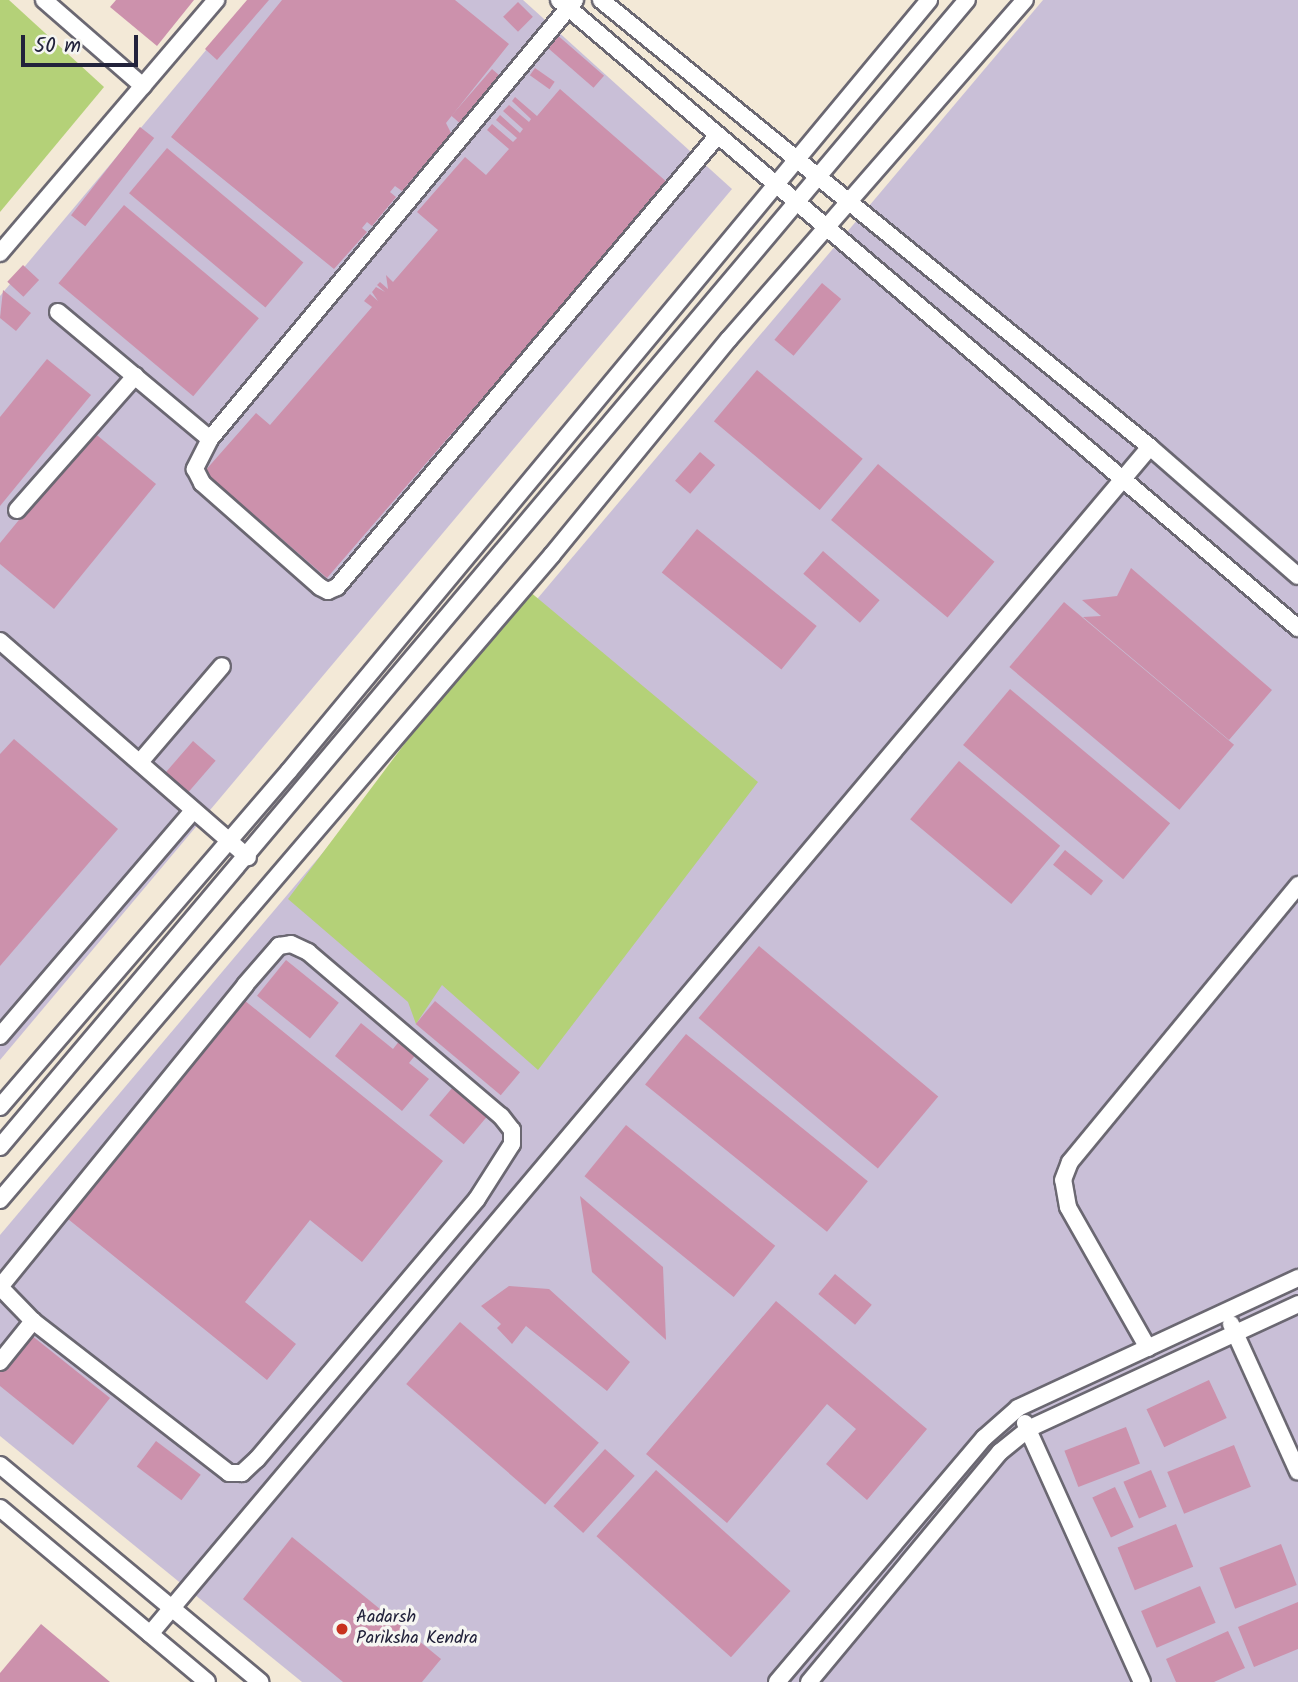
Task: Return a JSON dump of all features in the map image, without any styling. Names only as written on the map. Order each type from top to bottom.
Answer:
[{"type":"street","points":[[44,0],[143,86]]},
{"type":"street","points":[[0,253],[216,0]]},
{"type":"street","points":[[601,0],[1150,447],[1298,576]]},
{"type":"street","points":[[0,1107],[226,841],[929,0]]},
{"type":"street","points":[[0,1147],[248,857],[967,0]]},
{"type":"street","points":[[0,1200],[552,555],[729,339],[851,204],[1025,0]]},
{"type":"street","points":[[718,135],[337,587],[328,591],[320,587],[202,483],[194,469],[211,439],[568,3],[795,202],[1298,628]]},
{"type":"street","points":[[58,312],[211,439]]},
{"type":"street","points":[[17,510],[135,376]]},
{"type":"street","points":[[150,1634],[1150,447]]},
{"type":"street","points":[[0,641],[140,762],[192,812],[248,857]]},
{"type":"street","points":[[140,762],[222,666]]},
{"type":"street","points":[[0,1036],[192,812]]},
{"type":"street","points":[[1147,1348],[1068,1207],[1063,1180],[1079,1152],[1298,885]]},
{"type":"street","points":[[291,944],[309,952],[512,1130],[512,1144],[502,1165],[477,1199],[242,1473],[229,1473],[214,1465],[33,1321],[0,1287],[5,1276],[279,946],[291,944]]},
{"type":"street","points":[[777,1682],[984,1438],[1018,1408],[1298,1278]]},
{"type":"street","points":[[809,1682],[1000,1452],[1028,1429],[1298,1304]]},
{"type":"street","points":[[1226,1312],[1298,1472]]},
{"type":"street","points":[[0,1362],[33,1321]]},
{"type":"street","points":[[1018,1408],[1142,1682]]},
{"type":"street","points":[[0,1465],[260,1682]]},
{"type":"street","points":[[0,1508],[204,1681]]},
{"type":"shaded area","points":[[248,0],[523,0],[732,189],[0,1060],[0,296]]},
{"type":"shaded area","points":[[1043,0],[1298,0],[1298,1682],[302,1682],[0,1436],[0,1235]]},
{"type":"green space","points":[[0,0],[9,0],[104,87],[0,212]]},
{"type":"green space","points":[[523,586],[758,782],[538,1070],[442,985],[416,1024],[408,1002],[288,899]]},
{"type":"building","points":[[116,0],[194,0],[157,46],[110,7]]},
{"type":"building","points":[[247,0],[269,0],[217,60],[205,49]]},
{"type":"building","points":[[282,0],[455,0],[509,44],[446,123],[451,133],[402,191],[395,186],[390,192],[396,197],[372,226],[367,222],[362,228],[367,232],[334,269],[171,137]]},
{"type":"building","points":[[518,2],[533,17],[518,32],[503,17]]},
{"type":"building","points":[[555,33],[604,76],[594,88],[545,45]]},
{"type":"building","points":[[535,68],[555,82],[549,89],[530,75]]},
{"type":"building","points":[[492,69],[500,76],[460,123],[451,116]]},
{"type":"building","points":[[560,89],[668,183],[327,578],[204,472],[256,413],[270,425],[372,307],[364,301],[370,294],[378,301],[372,292],[376,287],[385,292],[377,285],[380,282],[388,289],[386,275],[393,282],[438,230],[417,212],[465,157],[486,175],[509,149],[487,130],[492,124],[513,142],[517,138],[496,120],[500,115],[520,133],[523,129],[503,111],[509,105],[529,122],[531,119],[512,101],[515,97],[537,116]]},
{"type":"building","points":[[140,127],[154,138],[85,226],[71,215]]},
{"type":"building","points":[[167,148],[303,262],[265,308],[129,193]]},
{"type":"building","points":[[124,205],[259,318],[193,396],[58,283]]},
{"type":"building","points":[[23,265],[39,280],[23,297],[7,282]]},
{"type":"building","points":[[822,283],[841,299],[794,356],[774,340]]},
{"type":"building","points":[[3,290],[31,313],[16,331],[0,318]]},
{"type":"building","points":[[47,359],[91,395],[0,506],[0,417]]},
{"type":"building","points":[[757,370],[863,459],[820,510],[714,421]]},
{"type":"building","points":[[92,431],[156,484],[54,609],[0,564],[0,543]]},
{"type":"building","points":[[700,452],[715,465],[690,494],[675,481]]},
{"type":"building","points":[[878,464],[994,562],[948,618],[831,520]]},
{"type":"building","points":[[697,529],[817,626],[781,669],[662,573]]},
{"type":"building","points":[[823,551],[880,600],[860,623],[803,574]]},
{"type":"building","points":[[1131,568],[1272,690],[1229,740],[1083,617],[1101,616],[1082,600],[1117,596]]},
{"type":"building","points":[[1064,602],[1234,745],[1179,810],[1009,667]]},
{"type":"building","points":[[1010,689],[1170,823],[1123,879],[963,745]]},
{"type":"building","points":[[14,739],[118,829],[0,966],[0,754]]},
{"type":"building","points":[[193,741],[216,761],[185,795],[163,776]]},
{"type":"building","points":[[959,761],[1060,846],[1011,904],[910,819]]},
{"type":"building","points":[[1065,850],[1103,881],[1091,896],[1053,865]]},
{"type":"building","points":[[759,946],[938,1096],[878,1168],[699,1018]]},
{"type":"building","points":[[286,960],[339,1003],[310,1039],[257,996]]},
{"type":"building","points":[[244,1000],[443,1161],[362,1262],[310,1220],[245,1302],[296,1344],[267,1380],[68,1219]]},
{"type":"building","points":[[435,1001],[520,1072],[501,1095],[416,1024]]},
{"type":"building","points":[[361,1023],[393,1049],[404,1035],[421,1048],[409,1063],[429,1079],[402,1111],[335,1056]]},
{"type":"building","points":[[686,1034],[868,1181],[827,1232],[645,1085]]},
{"type":"building","points":[[453,1087],[487,1116],[464,1144],[429,1115]]},
{"type":"building","points":[[626,1125],[775,1246],[734,1297],[584,1176]]},
{"type":"building","points":[[580,1196],[663,1267],[666,1340],[592,1272]]},
{"type":"building","points":[[835,1274],[872,1305],[855,1325],[818,1294]]},
{"type":"building","points":[[509,1286],[549,1289],[630,1362],[607,1391],[526,1326],[512,1344],[497,1328],[501,1324],[481,1306]]},
{"type":"building","points":[[776,1301],[927,1429],[867,1500],[826,1464],[856,1429],[827,1404],[727,1523],[646,1454]]},
{"type":"building","points":[[460,1322],[599,1443],[545,1505],[406,1384]]},
{"type":"building","points":[[26,1331],[110,1398],[73,1445],[0,1386],[0,1364]]},
{"type":"building","points":[[1209,1380],[1227,1418],[1164,1447],[1146,1409]]},
{"type":"building","points":[[1126,1427],[1140,1463],[1078,1487],[1064,1451]]},
{"type":"building","points":[[156,1441],[201,1475],[181,1500],[137,1467]]},
{"type":"building","points":[[1234,1445],[1251,1487],[1184,1514],[1167,1472]]},
{"type":"building","points":[[605,1449],[635,1476],[583,1533],[553,1506]]},
{"type":"building","points":[[656,1470],[791,1591],[731,1657],[596,1536]]},
{"type":"building","points":[[1151,1470],[1167,1507],[1139,1519],[1123,1482]]},
{"type":"building","points":[[1115,1487],[1134,1527],[1111,1537],[1092,1498]]},
{"type":"building","points":[[1176,1524],[1193,1567],[1135,1590],[1118,1548]]},
{"type":"building","name":"Aadarsh Pariksha Kendra","points":[[292,1537],[441,1659],[422,1682],[343,1682],[243,1599]]},
{"type":"building","points":[[1281,1544],[1297,1585],[1235,1609],[1219,1568]]},
{"type":"building","points":[[1200,1586],[1216,1623],[1157,1648],[1141,1611]]},
{"type":"building","points":[[1298,1602],[1298,1649],[1254,1667],[1238,1627]]},
{"type":"building","points":[[41,1624],[110,1682],[0,1682],[0,1673]]},
{"type":"building","points":[[1228,1631],[1245,1668],[1214,1682],[1176,1682],[1166,1659]]},
{"type":"place","name":"Aadarsh Pariksha Kendra","points":[[342,1629]]}]
